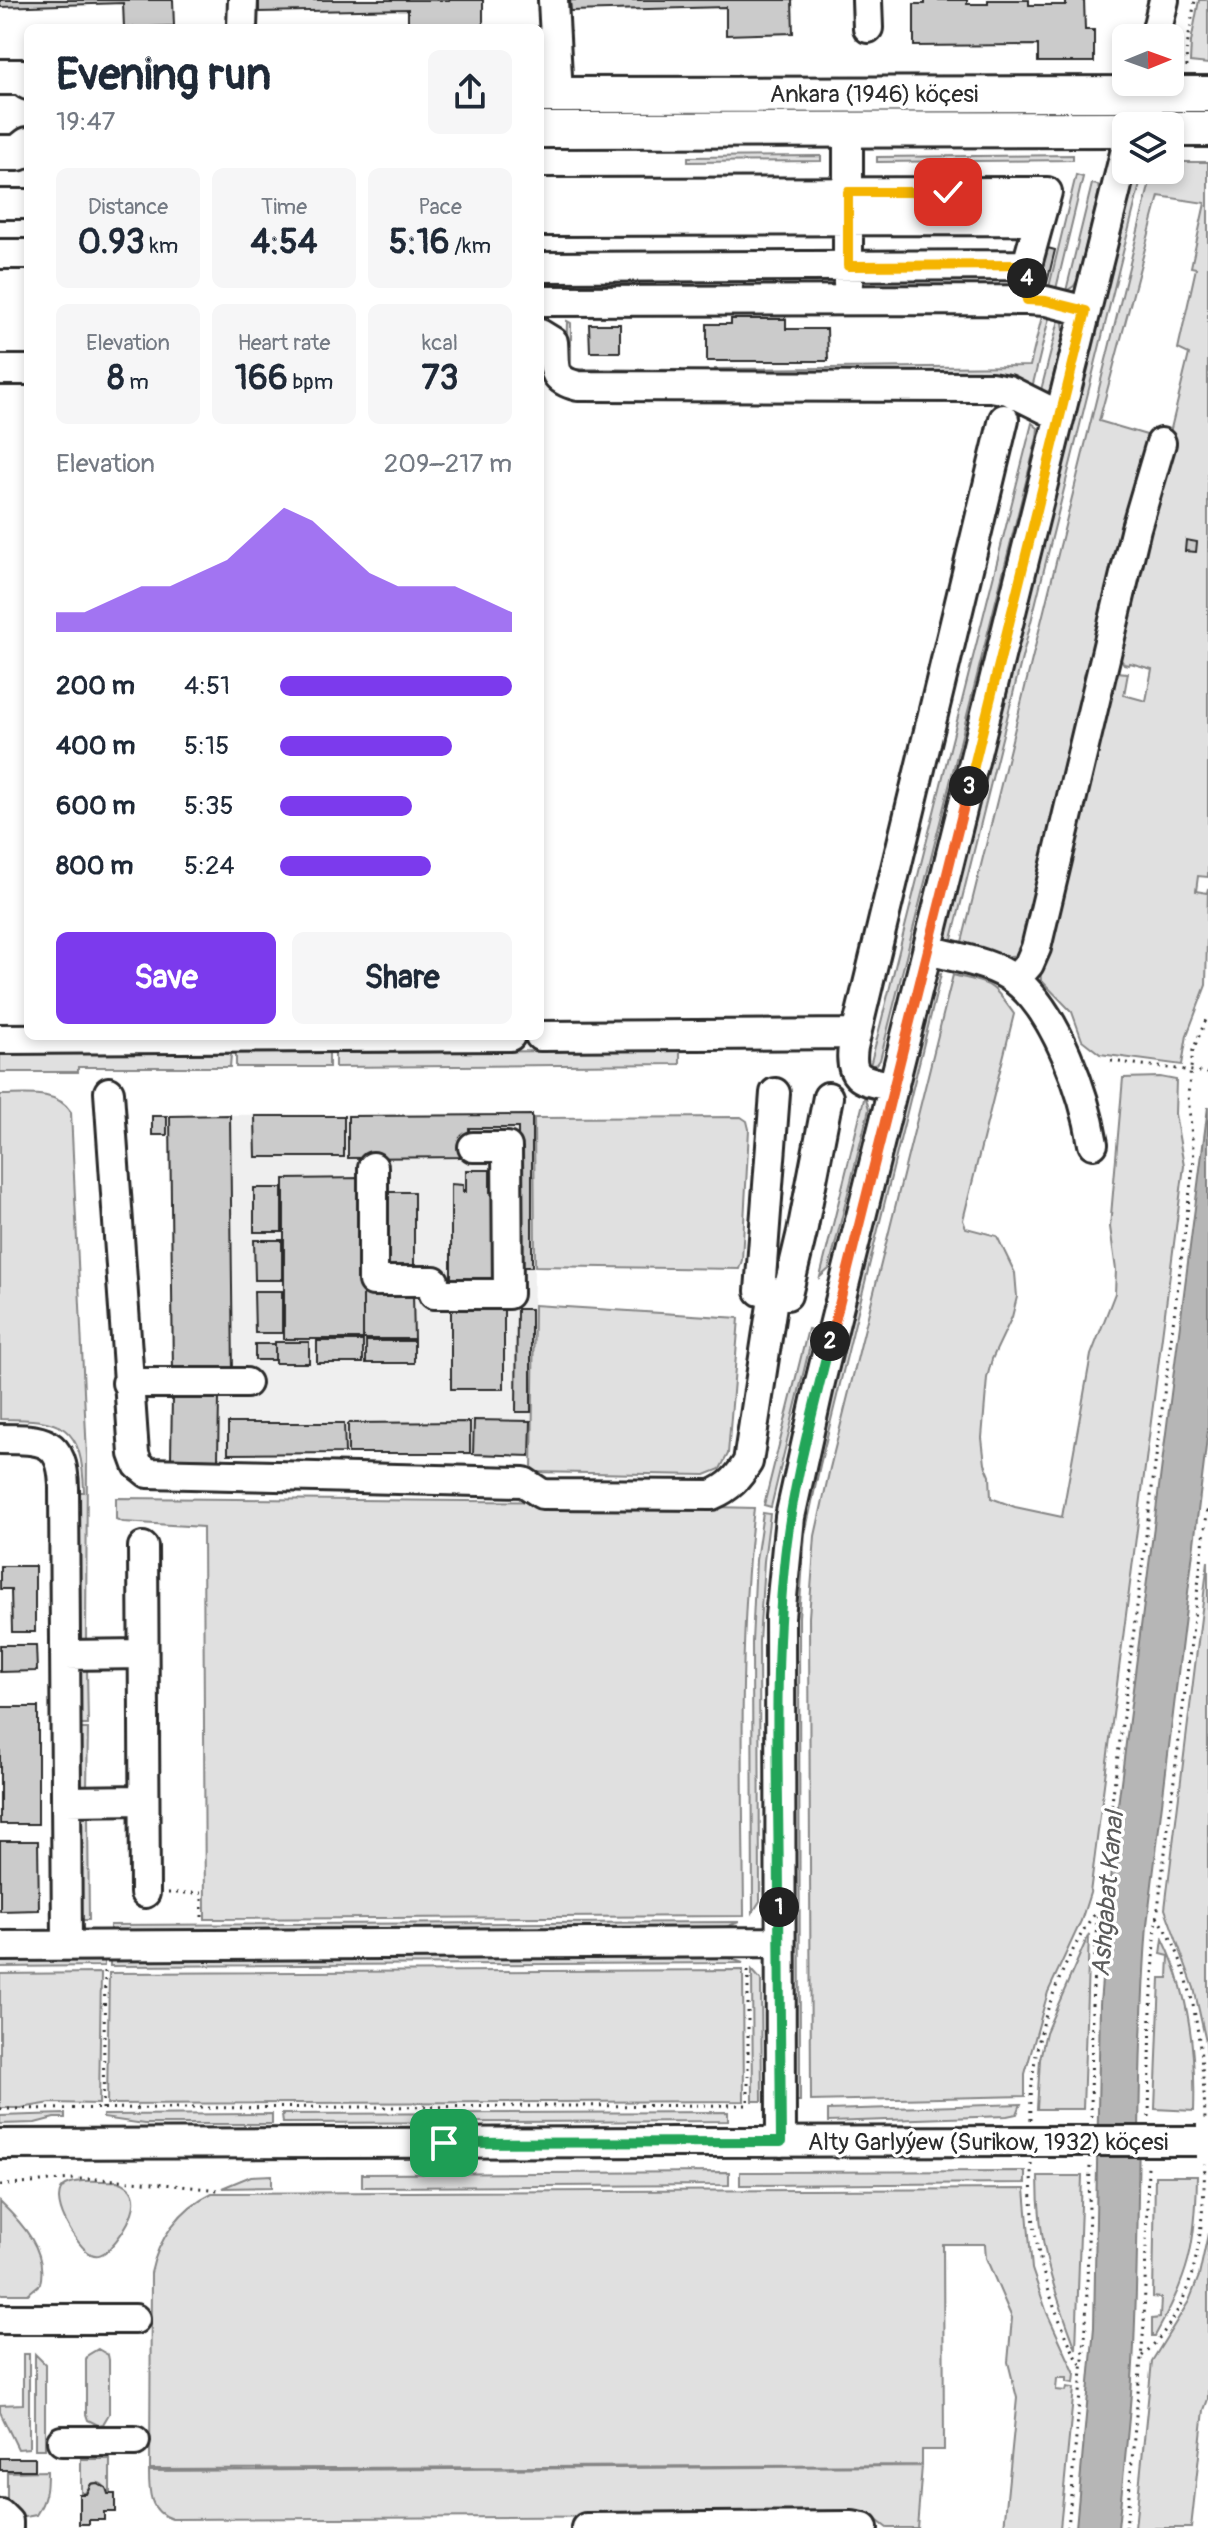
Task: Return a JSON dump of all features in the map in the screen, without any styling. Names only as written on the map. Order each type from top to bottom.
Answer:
[{"type":"main road","points":[[0,77],[24,79]]},
{"type":"main road","name":"Ankara (1946) köçesi","points":[[549,95],[1138,101],[1208,94]]},
{"type":"main road","points":[[0,97],[24,97]]},
{"type":"main road","name":"Ankara (1946) köçesi","points":[[544,130],[1112,129]]},
{"type":"main road","points":[[1184,129],[1208,129]]},
{"type":"main road","points":[[0,132],[24,132]]},
{"type":"main road","points":[[0,153],[18,153],[24,148]]},
{"type":"street","points":[[242,24],[243,0]]},
{"type":"street","points":[[549,95],[553,0]]},
{"type":"street","points":[[1158,24],[1164,0]]},
{"type":"street","points":[[848,129],[848,301]]},
{"type":"street","points":[[781,2142],[779,1671],[781,1604],[790,1517],[803,1451],[1117,184]]},
{"type":"street","points":[[544,221],[848,206],[1047,192],[1027,265],[1027,300]]},
{"type":"street","points":[[544,193],[848,206]]},
{"type":"street","points":[[0,204],[24,204]]},
{"type":"street","points":[[0,254],[24,254]]},
{"type":"street","points":[[544,267],[1027,265]]},
{"type":"street","points":[[1060,416],[1008,390],[991,387],[578,386],[557,377],[553,342],[544,335],[554,323],[548,301],[1027,300],[1046,301],[1086,311]]},
{"type":"street","points":[[0,370],[24,370]]},
{"type":"street","points":[[894,1087],[863,1079],[852,1070],[851,1059],[1004,419]]},
{"type":"street","points":[[1015,980],[1029,964],[1036,948],[1136,528],[1161,443]]},
{"type":"street","points":[[928,950],[998,970],[1015,980],[1032,997],[1058,1038],[1073,1071],[1093,1144]]},
{"type":"street","points":[[544,1036],[856,1034]]},
{"type":"street","points":[[0,1039],[24,1039]]},
{"type":"street","points":[[109,1092],[134,1454],[138,1465],[148,1473],[524,1482],[542,1494],[712,1495],[738,1478],[748,1462],[773,1293],[775,1093]]},
{"type":"street","points":[[773,1293],[802,1232],[828,1097]]},
{"type":"street","points":[[373,1167],[373,1281],[508,1294],[507,1147],[473,1147]]},
{"type":"street","points":[[127,1383],[246,1383]]},
{"type":"street","points":[[0,1439],[42,1441],[52,1447],[62,1463],[67,1945]]},
{"type":"street","points":[[143,1547],[145,1893]]},
{"type":"street","points":[[65,1655],[143,1654]]},
{"type":"street","points":[[66,1801],[144,1800]]},
{"type":"street","points":[[0,1946],[779,1942]]},
{"type":"street","name":"Alty Garlyýew (Surikow, 1932) köçesi","points":[[0,2144],[1202,2141]]},
{"type":"street","points":[[0,2319],[135,2319]]},
{"type":"street","points":[[62,2441],[135,2441]]},
{"type":"street","points":[[0,2514],[8,2522],[8,2528]]},
{"type":"street","points":[[586,2528],[863,2528]]},
{"type":"path","points":[[1186,53],[1195,0]]},
{"type":"path","points":[[1091,2116],[1097,1920],[1194,1159],[1188,1095],[1193,1050],[1208,1015]]},
{"type":"path","points":[[1111,1061],[1208,1073]]},
{"type":"path","points":[[1149,2116],[1157,1917],[1208,1505]]},
{"type":"path","points":[[145,1893],[202,1893],[202,1922]]},
{"type":"path","points":[[1157,1917],[1166,1928],[1191,1995],[1200,2037],[1206,2105]]},
{"type":"path","points":[[0,2109],[748,2105],[748,1966]]},
{"type":"path","points":[[103,2109],[105,1970]]},
{"type":"path","points":[[1126,2528],[1141,2356],[1148,2161]]},
{"type":"path","points":[[1068,2528],[1086,2326],[1090,2163]]},
{"type":"path","points":[[0,2185],[71,2179],[129,2179],[218,2190]]},
{"type":"path","points":[[1141,2356],[1168,2326],[1183,2298],[1201,2236],[1204,2180],[1208,2180]]},
{"type":"shaded area","points":[[1199,0],[1208,0],[1208,64],[1190,62]]},
{"type":"shaded area","points":[[1073,155],[1073,160],[877,162],[877,157]]},
{"type":"shaded area","points":[[821,156],[821,161],[688,162],[688,157]]},
{"type":"shaded area","points":[[1184,162],[1208,162],[1208,877],[1198,876],[1196,891],[1207,893],[1208,888],[1206,985],[1187,1035],[1182,1065],[1100,1054],[1082,1040],[1072,1012],[1041,980],[1040,966],[1115,672],[1128,673],[1124,695],[1146,701],[1152,669],[1124,664],[1117,653],[1189,354],[1178,349],[1196,268],[1191,267],[1205,203],[1159,196],[1099,421],[1150,436],[1028,945],[1013,956],[961,946],[1150,184],[1184,184]]},
{"type":"shaded area","points":[[1076,175],[1083,177],[1056,289],[1049,287]]},
{"type":"shaded area","points":[[1092,184],[1098,185],[1099,191],[1078,279],[1066,291]]},
{"type":"shaded area","points":[[1133,184],[1140,184],[951,943],[947,941],[946,933]]},
{"type":"shaded area","points":[[1043,312],[1050,314],[1032,388],[715,377],[715,369],[1030,366]]},
{"type":"shaded area","points":[[1059,320],[1063,322],[1064,331],[1050,389],[1040,394]]},
{"type":"shaded area","points":[[567,321],[571,323],[571,365],[574,369],[681,370],[681,377],[575,377],[566,365]]},
{"type":"shaded area","points":[[1032,423],[1038,428],[1037,438],[880,1060],[870,1066]]},
{"type":"shaded area","points":[[941,974],[805,1534],[799,1617],[800,2101],[793,2101],[792,1617],[803,1506],[934,979]]},
{"type":"shaded area","points":[[953,975],[990,986],[1014,1014],[963,1220],[966,1228],[997,1236],[1015,1273],[1017,1297],[1012,1317],[992,1359],[987,1378],[982,1438],[991,1498],[1015,1507],[1062,1517],[1091,1355],[1115,1293],[1116,1270],[1110,1227],[1123,1078],[1176,1080],[1175,1114],[1184,1166],[1090,1893],[1081,1921],[1048,1992],[1025,2074],[1025,2096],[811,2101],[809,1617],[815,1536]]},
{"type":"shaded area","points":[[680,1050],[680,1064],[335,1067],[335,1053]]},
{"type":"shaded area","points":[[236,1053],[329,1053],[329,1067],[236,1067]]},
{"type":"shaded area","points":[[0,1054],[231,1054],[230,1067],[78,1067],[78,1072],[0,1072]]},
{"type":"shaded area","points":[[0,1095],[48,1097],[65,1105],[71,1112],[87,1456],[86,1641],[78,1641],[76,1492],[84,1492],[79,1452],[65,1430],[54,1424],[0,1419]]},
{"type":"shaded area","points":[[865,1095],[869,1109],[829,1269],[820,1277]]},
{"type":"shaded area","points":[[1208,1107],[1208,1430],[1147,1925],[1135,2321],[1128,2424],[1118,2528],[1076,2528],[1094,2327],[1100,2004],[1113,1844]]},
{"type":"shaded area","points":[[533,1114],[531,1457],[229,1454],[218,1460],[170,1459],[169,1115]]},
{"type":"shaded area","points":[[741,1117],[747,1121],[749,1129],[739,1269],[535,1266],[534,1118]]},
{"type":"shaded area","points":[[534,1305],[739,1318],[728,1454],[720,1469],[705,1475],[532,1472]]},
{"type":"shaded area","points":[[808,1329],[813,1333],[771,1507],[764,1505]]},
{"type":"shaded area","points":[[116,1498],[695,1503],[754,1508],[744,1661],[744,1916],[205,1919],[203,1527],[123,1522],[116,1519]]},
{"type":"shaded area","points":[[763,1513],[770,1514],[759,1642],[760,1901],[753,1912],[752,1642],[756,1560]]},
{"type":"shaded area","points":[[1208,1561],[1208,2067],[1194,1988],[1165,1909]]},
{"type":"shaded area","points":[[78,1667],[86,1667],[87,1670],[88,1725],[77,1725]]},
{"type":"shaded area","points":[[77,1729],[88,1729],[87,1787],[78,1787]]},
{"type":"shaded area","points":[[78,1814],[87,1814],[88,1817],[89,1920],[78,1920]]},
{"type":"shaded area","points":[[739,1922],[704,1930],[110,1934],[110,1925]]},
{"type":"shaded area","points":[[1089,1934],[1083,2109],[1037,2109],[1040,2059],[1046,2032]]},
{"type":"shaded area","points":[[1163,1939],[1179,1980],[1189,2023],[1194,2067],[1194,2111],[1155,2109],[1160,1978],[1168,1978],[1169,1956],[1161,1954]]},
{"type":"shaded area","points":[[723,1956],[743,1963],[110,1966],[110,1959]]},
{"type":"shaded area","points":[[0,1959],[104,1959],[104,1966],[0,1967]]},
{"type":"shaded area","points":[[743,1970],[744,2101],[107,2104],[109,1973]]},
{"type":"shaded area","points":[[752,1970],[761,1980],[762,2101],[753,2101]]},
{"type":"shaded area","points":[[101,1973],[99,2104],[51,2103],[0,2108],[0,1974]]},
{"type":"shaded area","points":[[1021,2104],[1017,2114],[1007,2116],[828,2122],[828,2110]]},
{"type":"shaded area","points":[[728,2112],[728,2121],[283,2123],[282,2114]]},
{"type":"shaded area","points":[[65,2114],[65,2118],[35,2123],[0,2124],[0,2116]]},
{"type":"shaded area","points":[[272,2114],[272,2124],[144,2124],[103,2118],[103,2115]]},
{"type":"shaded area","points":[[1025,2171],[1025,2183],[740,2185],[740,2172]]},
{"type":"shaded area","points":[[729,2172],[729,2185],[362,2187],[362,2174]]},
{"type":"shaded area","points":[[272,2175],[272,2187],[222,2188],[251,2176]]},
{"type":"shaded area","points":[[1038,2176],[1082,2176],[1076,2349],[1048,2265]]},
{"type":"shaded area","points":[[1155,2176],[1197,2176],[1195,2222],[1183,2277],[1155,2336],[1152,2336],[1152,2319],[1160,2318],[1161,2298],[1153,2297]]},
{"type":"shaded area","points":[[117,2181],[128,2186],[133,2194],[132,2213],[108,2250],[100,2255],[91,2254],[78,2242],[65,2221],[60,2191],[66,2185],[78,2182]]},
{"type":"shaded area","points":[[1025,2189],[1032,2269],[1047,2313],[1075,2374],[1074,2383],[1067,2382],[1067,2378],[1057,2378],[1056,2390],[1074,2388],[1060,2528],[1004,2528],[1017,2398],[1008,2362],[1012,2318],[986,2258],[985,2244],[943,2244],[944,2450],[922,2450],[922,2465],[150,2469],[151,2273],[159,2248],[172,2226],[190,2207],[212,2193]]},
{"type":"shaded area","points":[[0,2202],[17,2219],[37,2249],[40,2284],[28,2294],[0,2294]]},
{"type":"shaded area","points":[[1208,2234],[1208,2399],[1204,2410],[1191,2528],[1135,2528],[1152,2361],[1189,2301],[1199,2276]]},
{"type":"shaded area","points":[[98,2349],[108,2355],[109,2360],[109,2414],[103,2424],[98,2425],[88,2420],[86,2414],[86,2360]]},
{"type":"shaded area","points":[[23,2354],[29,2354],[29,2448],[18,2449],[0,2412],[0,2405],[23,2404]]},
{"type":"shaded area","points":[[35,2354],[45,2364],[45,2449],[35,2449]]},
{"type":"shaded area","points":[[81,2459],[110,2459],[110,2493],[98,2483],[91,2484],[85,2493],[81,2493]]},
{"type":"shaded area","points":[[922,2466],[917,2528],[887,2528],[875,2519],[860,2515],[172,2519],[164,2516],[155,2506],[149,2479],[149,2471]]},
{"type":"shaded area","points":[[47,2471],[45,2494],[39,2510],[36,2515],[20,2518],[7,2506],[7,2472]]},
{"type":"building","points":[[0,0],[173,0],[174,24],[124,24],[123,3],[0,7]]},
{"type":"building","points":[[259,0],[483,0],[483,24],[408,24],[408,9],[259,12]]},
{"type":"building","points":[[570,0],[792,0],[793,33],[726,35],[726,7],[571,11]]},
{"type":"building","points":[[925,0],[967,0],[967,4],[988,4],[988,0],[1029,0],[1029,5],[1066,5],[1066,0],[1084,0],[1085,30],[1094,30],[1094,62],[1038,62],[1038,45],[914,46],[914,4],[925,4]]},
{"type":"building","points":[[1040,246],[1055,250],[1046,287],[1032,283]]},
{"type":"building","points":[[731,319],[786,319],[786,329],[827,329],[828,361],[707,361],[707,324],[731,324]]},
{"type":"building","points":[[589,324],[620,324],[620,352],[590,352]]},
{"type":"building","points":[[1186,540],[1197,542],[1196,552],[1185,551]]},
{"type":"building","points":[[230,1115],[233,1373],[173,1373],[170,1116]]},
{"type":"building","points":[[532,1115],[532,1267],[519,1267],[518,1128],[469,1128],[469,1157],[348,1158],[348,1116]]},
{"type":"building","points":[[152,1116],[167,1116],[167,1135],[152,1135]]},
{"type":"building","points":[[255,1116],[344,1116],[344,1157],[256,1157]]},
{"type":"building","points":[[466,1170],[490,1170],[490,1192],[494,1192],[494,1280],[451,1280],[451,1184],[463,1185],[463,1192],[466,1192]]},
{"type":"building","points":[[363,1178],[363,1339],[284,1339],[284,1179]]},
{"type":"building","points":[[254,1188],[282,1188],[282,1232],[254,1232]]},
{"type":"building","points":[[383,1192],[414,1192],[414,1271],[384,1271]]},
{"type":"building","points":[[254,1240],[282,1240],[282,1280],[255,1280]]},
{"type":"building","points":[[254,1291],[282,1291],[282,1333],[255,1333]]},
{"type":"building","points":[[363,1294],[413,1294],[414,1339],[363,1339]]},
{"type":"building","points":[[517,1309],[531,1309],[531,1412],[516,1412]]},
{"type":"building","points":[[451,1310],[504,1310],[504,1389],[451,1389]]},
{"type":"building","points":[[317,1341],[363,1341],[363,1363],[317,1363]]},
{"type":"building","points":[[366,1341],[414,1341],[414,1363],[366,1363]]},
{"type":"building","points":[[275,1342],[309,1342],[309,1363],[275,1363]]},
{"type":"building","points":[[255,1344],[275,1344],[275,1360],[255,1360]]},
{"type":"building","points":[[172,1397],[219,1398],[218,1459],[171,1458]]},
{"type":"building","points":[[474,1420],[531,1421],[530,1456],[473,1454]]},
{"type":"building","points":[[470,1422],[470,1453],[348,1453],[348,1423]]},
{"type":"building","points":[[228,1423],[344,1423],[345,1453],[228,1454]]},
{"type":"building","points":[[0,1566],[35,1566],[35,1632],[12,1632],[11,1589],[0,1589]]},
{"type":"building","points":[[0,1645],[36,1645],[37,1671],[0,1672]]},
{"type":"building","points":[[0,1707],[38,1707],[38,1824],[0,1824]]},
{"type":"building","points":[[0,1841],[38,1841],[39,1910],[0,1911]]},
{"type":"building","points":[[0,2458],[35,2458],[35,2470],[0,2470]]},
{"type":"building","points":[[97,2483],[106,2488],[108,2494],[115,2494],[115,2512],[104,2512],[104,2520],[79,2524],[79,2494],[86,2494],[91,2484]]},
{"type":"route","points":[[444,2143],[781,2142],[779,1671],[780,1617],[790,1517],[803,1451],[1086,311],[1046,301],[1027,300],[1027,265],[848,266],[848,192],[948,192]]},
{"type":"water label","name":"Ashgabat Kanal","points":[[1107,1894]]}]
